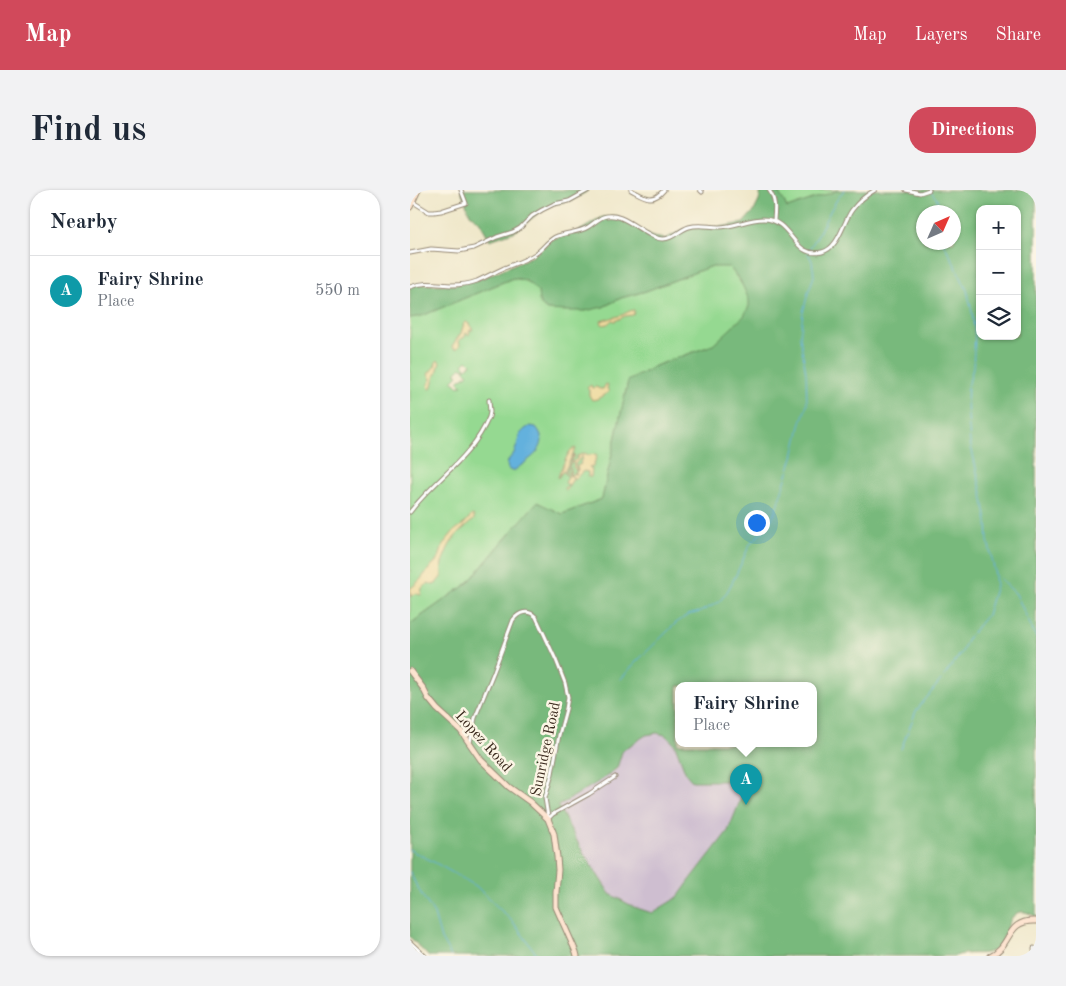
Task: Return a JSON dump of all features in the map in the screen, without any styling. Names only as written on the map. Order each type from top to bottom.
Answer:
[{"type":"street","points":[[418,190],[411,205],[429,212],[441,211],[466,203],[461,190]]},
{"type":"street","points":[[410,253],[431,249],[455,252],[468,250],[513,232],[542,210],[554,204],[569,202],[589,190]]},
{"type":"street","points":[[631,190],[646,198],[652,198],[658,196],[664,190]]},
{"type":"street","points":[[769,190],[775,202],[774,220]]},
{"type":"street","points":[[410,287],[425,283],[453,285],[478,280],[536,254],[556,237],[587,228],[606,216],[622,219],[661,239],[670,238],[685,228],[695,226],[719,227],[760,219],[774,220],[784,227],[803,249],[812,252],[826,251],[837,239],[852,210],[875,190]]},
{"type":"street","points":[[906,190],[920,193],[929,190]]},
{"type":"street","points":[[410,512],[473,445],[490,412],[489,400]]},
{"type":"street","name":"Sunridge Road","points":[[469,744],[475,718],[513,620],[518,614],[530,612],[536,617],[556,660],[568,697],[545,798],[548,818],[554,834],[557,856],[556,907],[577,956]]},
{"type":"street","name":"Lopez Road","points":[[410,671],[428,698],[460,732],[494,774],[548,818]]},
{"type":"street","points":[[548,818],[615,777]]},
{"type":"street","points":[[990,956],[1000,950],[1017,926],[1025,922],[1036,921]]},
{"type":"street","points":[[410,942],[425,956]]},
{"type":"street","points":[[1034,948],[1036,956]]},
{"type":"shaded area","points":[[657,733],[669,738],[675,745],[686,774],[692,781],[744,781],[742,796],[728,831],[678,898],[652,913],[634,907],[610,894],[584,854],[558,805],[617,769],[622,752],[646,735]]},
{"type":"green space","points":[[461,190],[589,190],[573,200],[554,204],[542,210],[516,231],[490,240],[479,221],[470,214]]},
{"type":"green space","points":[[761,190],[777,190],[787,208],[839,190],[1036,190],[1036,917],[1025,912],[1019,912],[1010,921],[1002,941],[993,951],[955,956],[428,956],[410,937],[410,624],[468,583],[537,502],[562,514],[602,499],[628,381],[655,366],[713,345],[744,316],[749,306],[749,300],[740,280],[729,267],[709,267],[646,291],[621,298],[603,307],[585,311],[547,310],[539,301],[538,292],[530,284],[525,280],[513,278],[422,316],[410,318],[410,287],[416,284],[453,285],[478,280],[533,256],[552,239],[579,231],[603,217],[617,217],[653,237],[665,239],[689,227],[719,227],[743,223],[754,211],[759,201]],"holes":[[[675,682],[817,682],[817,747],[676,747],[686,774],[692,781],[744,781],[742,796],[728,831],[678,897],[652,913],[634,907],[610,894],[584,854],[558,806],[603,779],[617,768],[622,752],[626,748],[646,735],[657,733],[665,735],[675,745]]]},
{"type":"green space","points":[[777,190],[839,190],[787,208]]},
{"type":"green space","points":[[821,258],[713,345],[655,366],[628,381],[602,499],[505,539],[468,583],[410,624],[410,318],[421,316],[513,278],[533,286],[538,292],[540,304],[547,310],[603,307],[621,298],[646,291],[709,267],[729,266],[745,289]],"holes":[[[467,360],[471,364],[464,370],[468,374],[458,381],[462,385],[459,387],[452,381],[458,375],[456,372],[461,367],[463,369],[466,367],[463,364]]]},
{"type":"sand","points":[[633,310],[633,315],[602,324],[601,321]]},
{"type":"sand","points":[[467,322],[473,330],[470,330],[469,335],[466,333],[465,337],[459,340],[460,346],[456,349],[452,347],[461,333],[464,323]]},
{"type":"sand","points":[[438,360],[440,362],[437,373],[431,389],[429,389],[428,384],[431,379],[428,374]]},
{"type":"sand","points":[[606,384],[608,385],[609,392],[592,400],[587,388],[591,385],[592,388],[603,389]]},
{"type":"sand","points":[[576,448],[565,470],[567,475],[571,476],[574,472],[576,475],[577,466],[581,464],[582,456],[575,465],[576,471],[573,466],[574,463],[571,463],[567,470],[574,454],[572,462],[577,459],[577,456],[585,453],[588,455],[596,454],[597,456],[593,466],[589,467],[592,469],[591,477],[588,477],[588,472],[584,471],[575,479],[572,476],[573,479],[566,490],[564,488],[569,485],[565,483],[568,477],[563,471],[558,478],[572,449]]},
{"type":"sand","points":[[472,515],[474,520],[456,535],[448,548],[442,563],[440,579],[436,584],[429,583],[422,588],[421,595],[415,594],[410,597],[410,589],[437,561],[446,541]]},
{"type":"water","points":[[530,426],[536,427],[541,434],[541,446],[532,457],[511,471],[508,469],[507,464],[509,459],[514,453],[520,434]]},
{"type":"waterway","points":[[809,249],[844,190]]},
{"type":"waterway","points":[[930,191],[937,199],[938,205]]},
{"type":"waterway","points":[[944,676],[962,652],[968,638],[987,615],[996,585],[982,494],[970,442],[967,402],[968,387],[973,367],[975,335],[972,312],[967,290],[947,250]]},
{"type":"waterway","points":[[621,679],[676,623],[688,615],[700,612],[719,602],[727,592],[750,544],[763,531],[774,515],[793,457],[807,404],[806,373],[800,337],[803,312],[814,276],[812,261],[808,253]]},
{"type":"waterway","points":[[995,574],[1016,594],[1036,637]]},
{"type":"waterway","points":[[901,749],[916,711],[941,680]]},
{"type":"waterway","points":[[410,850],[476,886],[513,922],[538,956]]},
{"type":"waterway","points":[[410,872],[434,914],[441,939],[451,956]]},
{"type":"place","name":"Fairy Shrine","points":[[746,805]]}]
